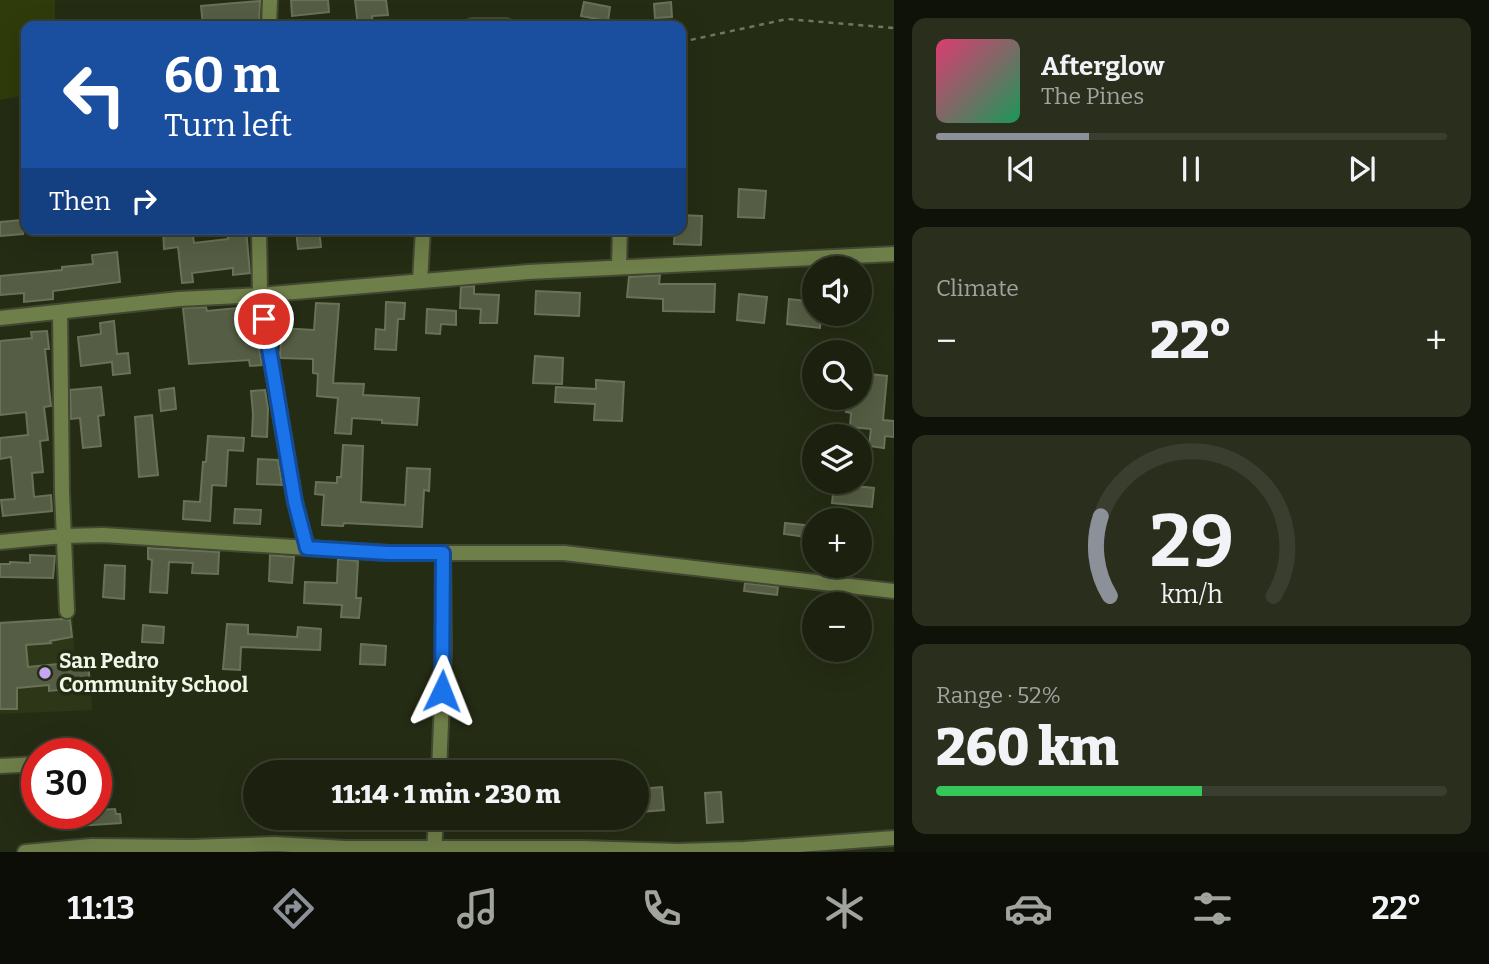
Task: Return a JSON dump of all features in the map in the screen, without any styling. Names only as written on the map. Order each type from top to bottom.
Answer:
[{"type":"street","points":[[268,21],[270,0]]},
{"type":"street","points":[[259,235],[260,295],[295,502],[307,548]]},
{"type":"street","points":[[420,281],[423,235]]},
{"type":"street","points":[[619,266],[620,235]]},
{"type":"street","points":[[0,318],[179,299],[619,266],[894,254]]},
{"type":"street","points":[[60,312],[63,536],[67,611]]},
{"type":"street","points":[[0,542],[103,535],[388,553],[564,553],[894,591]]},
{"type":"street","points":[[439,760],[444,649],[443,553]]},
{"type":"street","points":[[0,766],[21,765]]},
{"type":"street","points":[[434,850],[435,830]]},
{"type":"street","points":[[24,852],[275,845],[434,850],[582,848],[678,851],[894,838]]},
{"type":"path","points":[[686,41],[787,19],[894,27]]},
{"type":"shaded area","points":[[0,0],[55,0],[55,21],[21,21],[21,96],[0,100]]},
{"type":"shaded area","name":"San Pedro Community School","points":[[73,618],[74,655],[90,655],[92,710],[0,714],[0,621]]},
{"type":"building","points":[[291,0],[328,0],[329,12],[292,16]]},
{"type":"building","points":[[355,0],[386,0],[388,15],[372,16],[372,21],[357,21]]},
{"type":"building","points":[[260,1],[259,21],[202,21],[201,6]]},
{"type":"building","points":[[584,2],[610,7],[608,21],[581,16]]},
{"type":"building","points":[[671,2],[672,17],[655,18],[654,4]]},
{"type":"building","points":[[739,189],[766,191],[764,218],[738,217]]},
{"type":"building","points":[[686,215],[702,216],[701,245],[674,244],[675,235],[686,235]]},
{"type":"building","points":[[21,220],[21,234],[0,236],[0,222]]},
{"type":"building","points":[[163,235],[193,235],[194,243],[228,239],[228,235],[247,235],[250,273],[233,275],[233,268],[192,273],[193,282],[182,283],[178,247],[164,249]]},
{"type":"building","points":[[297,235],[320,235],[321,247],[298,249]]},
{"type":"building","points":[[117,252],[120,282],[53,291],[53,299],[24,302],[24,293],[0,295],[0,276],[93,264],[92,255]]},
{"type":"building","points":[[660,275],[659,284],[715,284],[714,312],[663,311],[663,299],[627,297],[629,277]]},
{"type":"building","points":[[474,286],[474,294],[499,295],[497,323],[480,323],[481,309],[460,308],[461,287]]},
{"type":"building","points":[[536,291],[580,293],[579,316],[535,314]]},
{"type":"building","points":[[739,294],[767,297],[764,323],[737,320]]},
{"type":"building","points":[[789,299],[802,301],[802,326],[787,324]]},
{"type":"building","points":[[386,302],[405,303],[404,319],[398,319],[396,350],[375,349],[376,329],[385,330]]},
{"type":"building","points":[[316,303],[339,304],[333,383],[364,384],[363,395],[419,398],[417,425],[352,418],[351,434],[335,433],[338,398],[317,396],[318,374],[313,373],[313,359],[280,358],[282,328],[314,330]]},
{"type":"building","points":[[206,307],[207,311],[237,308],[240,337],[257,336],[262,365],[250,366],[249,360],[189,364],[183,308]]},
{"type":"building","points":[[427,309],[456,311],[456,325],[441,324],[440,334],[426,333]]},
{"type":"building","points":[[114,321],[117,354],[128,353],[130,373],[113,375],[112,362],[81,366],[78,337],[101,334],[100,323]]},
{"type":"building","points":[[47,331],[49,349],[45,349],[51,406],[44,407],[48,440],[40,441],[43,472],[32,473],[34,497],[51,495],[52,511],[3,516],[1,500],[15,499],[11,457],[0,459],[0,438],[28,435],[26,412],[0,415],[0,341],[32,338],[31,332]]},
{"type":"building","points":[[535,356],[563,358],[562,384],[533,383]]},
{"type":"building","points":[[872,374],[887,376],[883,420],[894,421],[894,437],[885,436],[884,448],[872,446],[872,424],[850,424],[851,413],[846,412],[872,410]]},
{"type":"building","points":[[596,380],[624,382],[622,421],[594,420],[595,404],[555,402],[556,387],[596,389]]},
{"type":"building","points":[[101,387],[104,415],[98,416],[101,446],[83,448],[80,418],[71,419],[70,390]]},
{"type":"building","points":[[174,388],[176,409],[161,411],[159,390]]},
{"type":"building","points":[[265,390],[268,409],[267,437],[252,436],[251,391]]},
{"type":"building","points":[[152,415],[158,475],[139,477],[135,417]]},
{"type":"building","points":[[208,436],[244,438],[243,451],[228,450],[226,486],[212,485],[210,521],[183,519],[184,501],[200,502]]},
{"type":"building","points":[[343,445],[363,446],[361,502],[405,505],[407,468],[430,469],[429,491],[424,490],[422,527],[344,523],[343,526],[322,525],[324,495],[315,494],[316,482],[337,483],[337,477],[341,477]]},
{"type":"building","points":[[258,459],[278,460],[282,485],[257,484]]},
{"type":"building","points":[[874,488],[872,507],[832,503],[833,494],[872,494]]},
{"type":"building","points":[[235,509],[261,510],[260,524],[234,523]]},
{"type":"building","points":[[785,523],[802,525],[802,536],[784,534]]},
{"type":"building","points":[[148,548],[219,552],[218,574],[192,573],[193,563],[169,562],[167,593],[150,592],[152,560],[148,559]]},
{"type":"building","points":[[30,555],[55,556],[53,578],[0,577],[0,564],[30,563]]},
{"type":"building","points":[[270,555],[294,557],[292,583],[269,581]]},
{"type":"building","points":[[338,559],[358,561],[356,598],[361,598],[359,618],[341,617],[342,605],[304,603],[305,582],[337,583]]},
{"type":"building","points":[[105,565],[125,566],[124,599],[103,597]]},
{"type":"building","points":[[745,583],[778,587],[777,595],[744,591]]},
{"type":"building","points":[[70,620],[72,637],[50,641],[51,643],[26,645],[28,667],[88,661],[90,687],[49,691],[49,685],[17,688],[17,709],[0,709],[0,623]]},
{"type":"building","points":[[227,624],[248,625],[248,634],[297,637],[298,627],[321,629],[320,650],[241,647],[240,670],[223,669]]},
{"type":"building","points":[[143,625],[164,627],[163,643],[142,642]]},
{"type":"building","points":[[361,644],[386,646],[385,665],[360,664]]},
{"type":"building","points":[[662,787],[664,810],[649,811],[649,788]]},
{"type":"building","points":[[721,792],[723,822],[707,823],[705,793]]},
{"type":"building","points":[[112,809],[120,814],[121,823],[112,824]]},
{"type":"place","name":"San Pedro Community School","points":[[45,673]]},
{"type":"route","points":[[264,319],[295,502],[307,548],[443,553],[442,691]]}]
